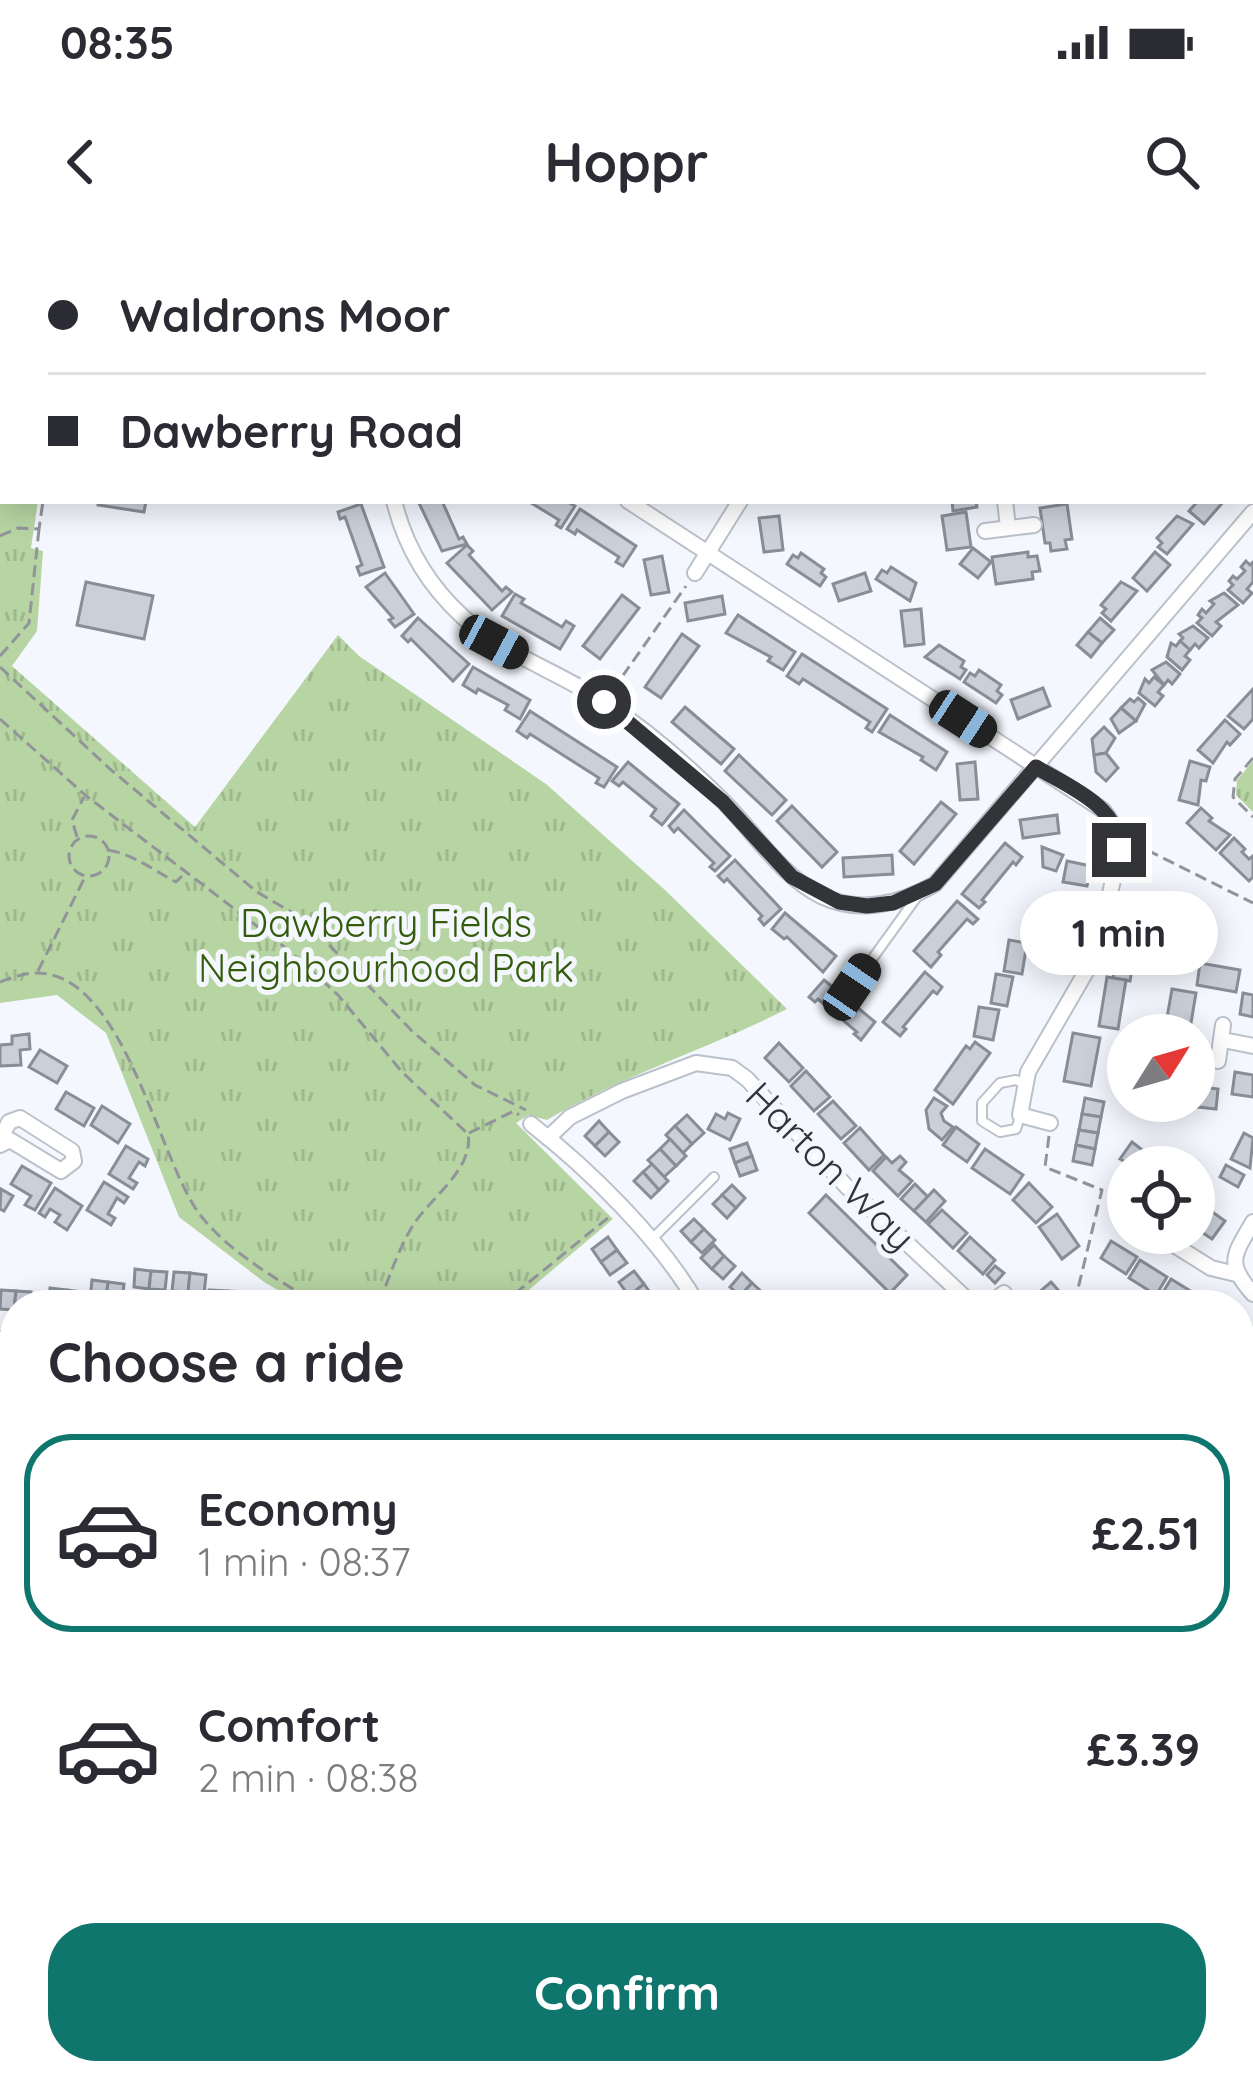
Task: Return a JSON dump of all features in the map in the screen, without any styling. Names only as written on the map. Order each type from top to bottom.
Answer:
[{"type":"street","points":[[395,504],[413,554],[462,616],[494,642],[604,702],[723,802],[792,877],[822,896],[867,906],[920,893],[947,871],[1253,512]]},
{"type":"street","points":[[632,504],[1103,810],[1119,836],[1098,951],[1037,1053],[1020,1115],[1051,1123]]},
{"type":"street","points":[[695,573],[738,504]]},
{"type":"street","points":[[1005,504],[1008,527]]},
{"type":"street","points":[[985,531],[1034,525]]},
{"type":"street","points":[[1218,1061],[1223,1033],[1253,1046]]},
{"type":"street","name":"Harton Way","points":[[548,1138],[570,1117],[622,1091],[696,1063],[732,1068],[847,1187],[957,1290]]},
{"type":"street","points":[[20,1118],[71,1151],[74,1162],[61,1171],[10,1140],[0,1143],[9,1122],[20,1118]]},
{"type":"street","points":[[531,1124],[620,1208],[687,1290]]},
{"type":"street","points":[[1236,1274],[1236,1250],[1253,1222]]},
{"type":"street","points":[[1189,1254],[1211,1268],[1236,1274],[1250,1290]]},
{"type":"lane","points":[[852,987],[920,893]]},
{"type":"lane","points":[[1020,1115],[1016,1129],[1000,1132],[982,1121],[982,1103],[1000,1083],[1016,1080],[1026,1085]]},
{"type":"lane","points":[[650,1241],[714,1177]]},
{"type":"path","points":[[0,656],[29,622],[43,504]]},
{"type":"path","points":[[0,536],[18,527],[39,530]]},
{"type":"path","points":[[604,702],[695,573]]},
{"type":"path","points":[[0,667],[110,769],[257,892],[305,920],[412,1031],[475,1085],[534,1114],[531,1124],[514,1111],[467,1134]]},
{"type":"path","points":[[0,719],[85,795],[291,952],[402,1072],[467,1134],[470,1147],[464,1162],[413,1225],[385,1290]]},
{"type":"path","points":[[1253,758],[1235,779],[1233,796],[1253,817]]},
{"type":"path","points":[[85,795],[72,820],[78,839],[69,856],[74,869],[97,874],[106,866],[108,850]]},
{"type":"path","points":[[1119,836],[1253,903]]},
{"type":"path","points":[[78,839],[96,837],[108,850],[135,855],[176,881],[185,874]]},
{"type":"path","points":[[38,972],[86,875]]},
{"type":"path","points":[[0,982],[38,972],[82,993],[125,1052],[152,1105],[183,1190],[202,1218],[258,1266],[296,1290]]},
{"type":"path","points":[[1051,1123],[1045,1166],[1102,1190],[1078,1290]]},
{"type":"path","points":[[519,1290],[620,1208]]},
{"type":"green space","name":"Dawberry Fields Neighbourhood Park","points":[[0,504],[38,504],[31,548],[43,551],[37,631],[12,666],[195,827],[338,635],[359,656],[546,784],[665,890],[787,1009],[605,1089],[547,1120],[528,1115],[516,1123],[613,1219],[529,1290],[278,1290],[179,1217],[106,1033],[57,995],[0,1003]]},
{"type":"green space","points":[[1253,761],[1253,812],[1236,795],[1237,780]]},
{"type":"green space","points":[[89,836],[103,842],[109,856],[103,870],[89,876],[75,870],[69,856],[75,842]]},
{"type":"building","points":[[98,504],[145,504],[144,512]]},
{"type":"building","points":[[361,504],[384,567],[360,575],[357,567],[362,565],[345,517],[340,519],[338,512]]},
{"type":"building","points":[[419,504],[443,504],[459,539],[463,537],[467,544],[442,551]]},
{"type":"building","points":[[533,504],[575,506],[561,528],[556,525],[559,520]]},
{"type":"building","points":[[952,504],[976,504],[977,507],[953,511]]},
{"type":"building","points":[[1067,504],[1072,539],[1065,540],[1067,549],[1051,551],[1050,543],[1045,543],[1040,508]]},
{"type":"building","points":[[1195,504],[1221,504],[1204,524],[1189,511]]},
{"type":"building","points":[[580,509],[636,546],[623,566],[616,562],[619,557],[577,530],[575,534],[567,529]]},
{"type":"building","points":[[966,512],[971,547],[947,550],[942,516]]},
{"type":"building","points":[[779,516],[783,550],[764,552],[759,518]]},
{"type":"building","points":[[1177,516],[1193,524],[1167,554],[1158,547],[1162,543],[1157,538]]},
{"type":"building","points":[[467,545],[473,551],[469,555],[502,591],[506,587],[512,592],[492,610],[447,563]]},
{"type":"building","points":[[973,548],[991,562],[978,578],[960,564]]},
{"type":"building","points":[[1028,552],[1028,557],[1037,556],[1040,571],[1032,572],[1033,579],[996,584],[992,557]]},
{"type":"building","points":[[1155,552],[1170,565],[1147,591],[1133,578]]},
{"type":"building","points":[[801,553],[824,569],[821,573],[826,577],[820,586],[787,564]]},
{"type":"building","points":[[662,556],[669,592],[651,595],[644,560]]},
{"type":"building","points":[[1246,561],[1253,562],[1253,582],[1247,589],[1252,593],[1243,603],[1228,590],[1233,576],[1237,579],[1245,571],[1241,567]]},
{"type":"building","points":[[891,567],[916,583],[910,601],[876,579]]},
{"type":"building","points":[[385,573],[414,614],[395,627],[389,620],[393,618],[366,587]]},
{"type":"building","points":[[865,573],[871,591],[839,601],[833,584]]},
{"type":"building","points":[[86,582],[153,596],[144,639],[77,625]]},
{"type":"building","points":[[1121,582],[1137,591],[1111,621],[1101,605]]},
{"type":"building","points":[[1224,593],[1238,605],[1216,622],[1221,626],[1212,636],[1197,623],[1202,618],[1198,615],[1202,609],[1206,613],[1214,604],[1210,601]]},
{"type":"building","points":[[515,594],[524,599],[521,603],[562,627],[566,621],[574,626],[560,649],[502,616]]},
{"type":"building","points":[[622,595],[639,608],[600,659],[583,646]]},
{"type":"building","points":[[722,596],[725,614],[688,621],[685,603]]},
{"type":"building","points":[[921,609],[924,644],[905,646],[901,611]]},
{"type":"building","points":[[738,615],[795,652],[783,670],[768,661],[771,657],[726,633]]},
{"type":"building","points":[[418,618],[469,664],[453,681],[411,639],[408,642],[402,636]]},
{"type":"building","points":[[1100,618],[1114,630],[1102,643],[1088,632]]},
{"type":"building","points":[[1193,626],[1208,638],[1190,650],[1179,634]]},
{"type":"building","points":[[1088,632],[1102,643],[1091,657],[1077,645]]},
{"type":"building","points":[[682,634],[699,646],[661,698],[645,687]]},
{"type":"building","points":[[1180,641],[1190,650],[1185,656],[1190,660],[1182,670],[1167,657],[1171,643],[1176,646]]},
{"type":"building","points":[[939,645],[964,661],[961,667],[966,670],[960,679],[925,657]]},
{"type":"building","points":[[802,654],[887,709],[872,732],[866,728],[870,722],[803,679],[799,684],[787,676]]},
{"type":"building","points":[[1166,662],[1180,674],[1172,684],[1168,680],[1164,685],[1152,670]]},
{"type":"building","points":[[473,667],[530,700],[520,719],[505,710],[508,705],[463,685]]},
{"type":"building","points":[[979,670],[1001,685],[997,691],[1002,695],[996,703],[964,682]]},
{"type":"building","points":[[1154,677],[1164,685],[1155,706],[1139,693],[1145,679],[1149,683]]},
{"type":"building","points":[[1043,688],[1050,706],[1018,719],[1011,700]]},
{"type":"building","points":[[1253,689],[1253,719],[1244,729],[1228,716]]},
{"type":"building","points":[[1138,698],[1145,704],[1136,721],[1121,708]]},
{"type":"building","points":[[685,707],[734,749],[721,764],[672,722]]},
{"type":"building","points":[[1121,708],[1136,721],[1119,733],[1111,719]]},
{"type":"building","points":[[530,711],[617,767],[604,787],[596,783],[599,778],[530,734],[527,738],[517,731]]},
{"type":"building","points":[[890,715],[947,752],[936,770],[923,757],[879,732]]},
{"type":"building","points":[[1225,720],[1240,734],[1230,745],[1227,742],[1213,763],[1198,750]]},
{"type":"building","points":[[1104,727],[1115,738],[1106,753],[1094,755],[1092,739]]},
{"type":"building","points":[[1106,753],[1118,768],[1106,781],[1096,772],[1094,755]]},
{"type":"building","points":[[739,755],[786,800],[772,815],[725,771]]},
{"type":"building","points":[[1190,761],[1210,767],[1206,781],[1201,780],[1198,805],[1179,800]]},
{"type":"building","points":[[628,762],[679,804],[662,825],[651,816],[656,809],[623,782],[619,786],[612,781]]},
{"type":"building","points":[[975,762],[978,799],[960,800],[957,764]]},
{"type":"building","points":[[941,802],[956,814],[914,864],[900,851]]},
{"type":"building","points":[[792,806],[837,852],[822,867],[777,821]]},
{"type":"building","points":[[1201,808],[1212,818],[1209,821],[1230,835],[1216,850],[1187,823]]},
{"type":"building","points":[[684,810],[730,856],[715,871],[710,867],[714,863],[678,828],[674,832],[669,826]]},
{"type":"building","points":[[1057,815],[1059,833],[1023,838],[1020,820]]},
{"type":"building","points":[[1234,838],[1249,859],[1253,856],[1249,881],[1220,853]]},
{"type":"building","points":[[1005,843],[1022,857],[1016,865],[1013,862],[979,908],[962,894]]},
{"type":"building","points":[[1042,847],[1063,855],[1056,871],[1043,867]]},
{"type":"building","points":[[892,855],[893,874],[844,877],[843,858]]},
{"type":"building","points":[[735,860],[781,909],[764,925],[762,916],[727,879],[724,882],[718,876]]},
{"type":"building","points":[[1067,861],[1091,866],[1087,886],[1063,882]]},
{"type":"building","points":[[957,901],[978,919],[973,924],[967,919],[931,967],[914,951]]},
{"type":"building","points":[[785,913],[836,956],[823,972],[772,929]]},
{"type":"building","points":[[1127,917],[1144,920],[1139,952],[1122,949]]},
{"type":"building","points":[[1033,921],[1077,930],[1073,946],[1029,937]]},
{"type":"building","points":[[1009,940],[1027,943],[1022,974],[1004,971]]},
{"type":"building","points":[[1118,948],[1135,951],[1130,981],[1113,978]]},
{"type":"building","points":[[1200,963],[1240,970],[1236,992],[1197,985]]},
{"type":"building","points":[[925,972],[942,987],[937,994],[933,991],[900,1036],[883,1022]]},
{"type":"building","points":[[996,974],[1013,977],[1007,1006],[991,1003]]},
{"type":"building","points":[[1107,977],[1126,980],[1120,1014],[1107,1014],[1107,1027],[1099,1026]]},
{"type":"building","points":[[824,980],[875,1022],[861,1040],[818,999],[809,997]]},
{"type":"building","points":[[1172,989],[1196,993],[1192,1014],[1168,1014]]},
{"type":"building","points":[[1243,993],[1253,995],[1253,1017],[1240,1014]]},
{"type":"building","points":[[979,1007],[999,1010],[993,1040],[974,1036]]},
{"type":"building","points":[[1073,1033],[1100,1038],[1091,1086],[1064,1081]]},
{"type":"building","points":[[29,1034],[30,1049],[20,1050],[21,1065],[0,1066],[0,1045],[12,1044],[12,1036]]},
{"type":"building","points":[[975,1042],[990,1053],[953,1104],[935,1090],[966,1046],[970,1049]]},
{"type":"building","points":[[779,1043],[803,1068],[789,1082],[765,1058]]},
{"type":"building","points":[[40,1050],[67,1066],[57,1083],[29,1067]]},
{"type":"building","points":[[806,1071],[830,1097],[814,1111],[791,1086]]},
{"type":"building","points":[[1235,1072],[1253,1075],[1253,1097],[1232,1094]]},
{"type":"building","points":[[66,1092],[94,1108],[84,1126],[56,1109]]},
{"type":"building","points":[[934,1098],[947,1106],[941,1113],[953,1127],[942,1140],[929,1129],[926,1110]]},
{"type":"building","points":[[1085,1098],[1104,1102],[1101,1117],[1082,1114]]},
{"type":"building","points":[[833,1101],[856,1126],[841,1139],[818,1114]]},
{"type":"building","points":[[102,1106],[130,1124],[118,1143],[91,1125]]},
{"type":"building","points":[[728,1113],[740,1119],[730,1140],[708,1129],[716,1114],[725,1119]]},
{"type":"building","points":[[1082,1114],[1101,1117],[1098,1133],[1079,1130]]},
{"type":"building","points":[[687,1115],[704,1133],[692,1144],[675,1126]]},
{"type":"building","points":[[599,1121],[609,1132],[595,1146],[585,1136]]},
{"type":"building","points":[[675,1126],[692,1144],[683,1153],[666,1135]]},
{"type":"building","points":[[956,1127],[979,1144],[967,1162],[943,1145]]},
{"type":"building","points":[[860,1128],[884,1155],[869,1170],[844,1143]]},
{"type":"building","points":[[1079,1130],[1098,1133],[1095,1149],[1076,1145]]},
{"type":"building","points":[[609,1132],[619,1142],[605,1156],[595,1146]]},
{"type":"building","points":[[1244,1133],[1253,1138],[1250,1168],[1231,1159]]},
{"type":"building","points":[[670,1139],[686,1156],[676,1166],[660,1149]]},
{"type":"building","points":[[747,1143],[752,1156],[735,1163],[730,1149]]},
{"type":"building","points":[[1076,1145],[1095,1149],[1092,1165],[1073,1161]]},
{"type":"building","points":[[126,1146],[148,1159],[145,1166],[139,1162],[129,1178],[137,1183],[133,1189],[109,1174]]},
{"type":"building","points":[[660,1149],[676,1166],[664,1177],[648,1160]]},
{"type":"building","points":[[985,1149],[1023,1175],[1010,1194],[972,1168]]},
{"type":"building","points":[[752,1156],[757,1170],[740,1176],[735,1163]]},
{"type":"building","points":[[900,1156],[906,1162],[899,1170],[912,1181],[898,1196],[873,1171],[886,1157],[892,1163]]},
{"type":"building","points":[[652,1164],[668,1181],[659,1190],[643,1172]]},
{"type":"building","points":[[1226,1165],[1244,1175],[1238,1187],[1220,1177]]},
{"type":"building","points":[[22,1166],[51,1183],[35,1210],[25,1205],[31,1196],[11,1184]]},
{"type":"building","points":[[643,1172],[659,1190],[651,1198],[634,1181]]},
{"type":"building","points":[[104,1182],[128,1197],[124,1203],[117,1198],[108,1214],[115,1218],[111,1225],[87,1210]]},
{"type":"building","points":[[1029,1183],[1052,1207],[1036,1223],[1013,1200]]},
{"type":"building","points":[[915,1184],[928,1197],[914,1211],[901,1199]]},
{"type":"building","points":[[732,1185],[745,1198],[736,1208],[722,1195]]},
{"type":"building","points":[[55,1188],[82,1206],[67,1230],[55,1222],[60,1215],[50,1209],[45,1217],[39,1213]]},
{"type":"building","points":[[1,1189],[13,1196],[4,1211],[0,1209]]},
{"type":"building","points":[[934,1190],[945,1201],[926,1222],[914,1211]]},
{"type":"building","points":[[722,1195],[736,1208],[727,1218],[713,1204]]},
{"type":"building","points":[[826,1195],[907,1275],[887,1290],[809,1213]]},
{"type":"building","points":[[942,1210],[967,1233],[953,1248],[928,1224]]},
{"type":"building","points":[[1057,1214],[1079,1246],[1062,1259],[1039,1227]]},
{"type":"building","points":[[1215,1214],[1225,1221],[1215,1235]]},
{"type":"building","points":[[694,1219],[704,1229],[691,1242],[681,1231]]},
{"type":"building","points":[[704,1229],[715,1240],[702,1253],[691,1242]]},
{"type":"building","points":[[608,1237],[617,1250],[601,1262],[592,1249]]},
{"type":"building","points":[[970,1237],[995,1260],[983,1274],[958,1251]]},
{"type":"building","points":[[714,1245],[724,1256],[712,1269],[701,1258]]},
{"type":"building","points":[[1107,1248],[1107,1254],[1137,1257],[1126,1274],[1101,1258]]},
{"type":"building","points":[[617,1250],[627,1263],[610,1275],[601,1262]]},
{"type":"building","points":[[724,1256],[735,1266],[723,1279],[712,1269]]},
{"type":"building","points":[[1140,1260],[1167,1277],[1159,1290],[1148,1290],[1129,1278]]},
{"type":"building","points":[[995,1266],[1004,1273],[995,1283],[987,1275]]},
{"type":"building","points":[[135,1269],[151,1271],[149,1289],[134,1287]]},
{"type":"building","points":[[151,1271],[167,1272],[165,1290],[149,1289]]},
{"type":"building","points":[[634,1271],[644,1284],[625,1290],[619,1282]]},
{"type":"building","points":[[174,1272],[190,1273],[188,1290],[172,1290]]},
{"type":"building","points":[[190,1273],[206,1275],[204,1290],[188,1290]]},
{"type":"building","points":[[742,1273],[752,1283],[746,1290],[730,1287]]},
{"type":"building","points":[[1171,1279],[1189,1290],[1164,1290]]},
{"type":"building","points":[[92,1280],[108,1282],[107,1290],[91,1290]]},
{"type":"building","points":[[108,1282],[124,1284],[123,1290],[107,1290]]},
{"type":"route","points":[[604,702],[723,802],[792,877],[839,902],[893,903],[935,884],[1036,767],[1103,810],[1119,836],[1119,850]]}]
